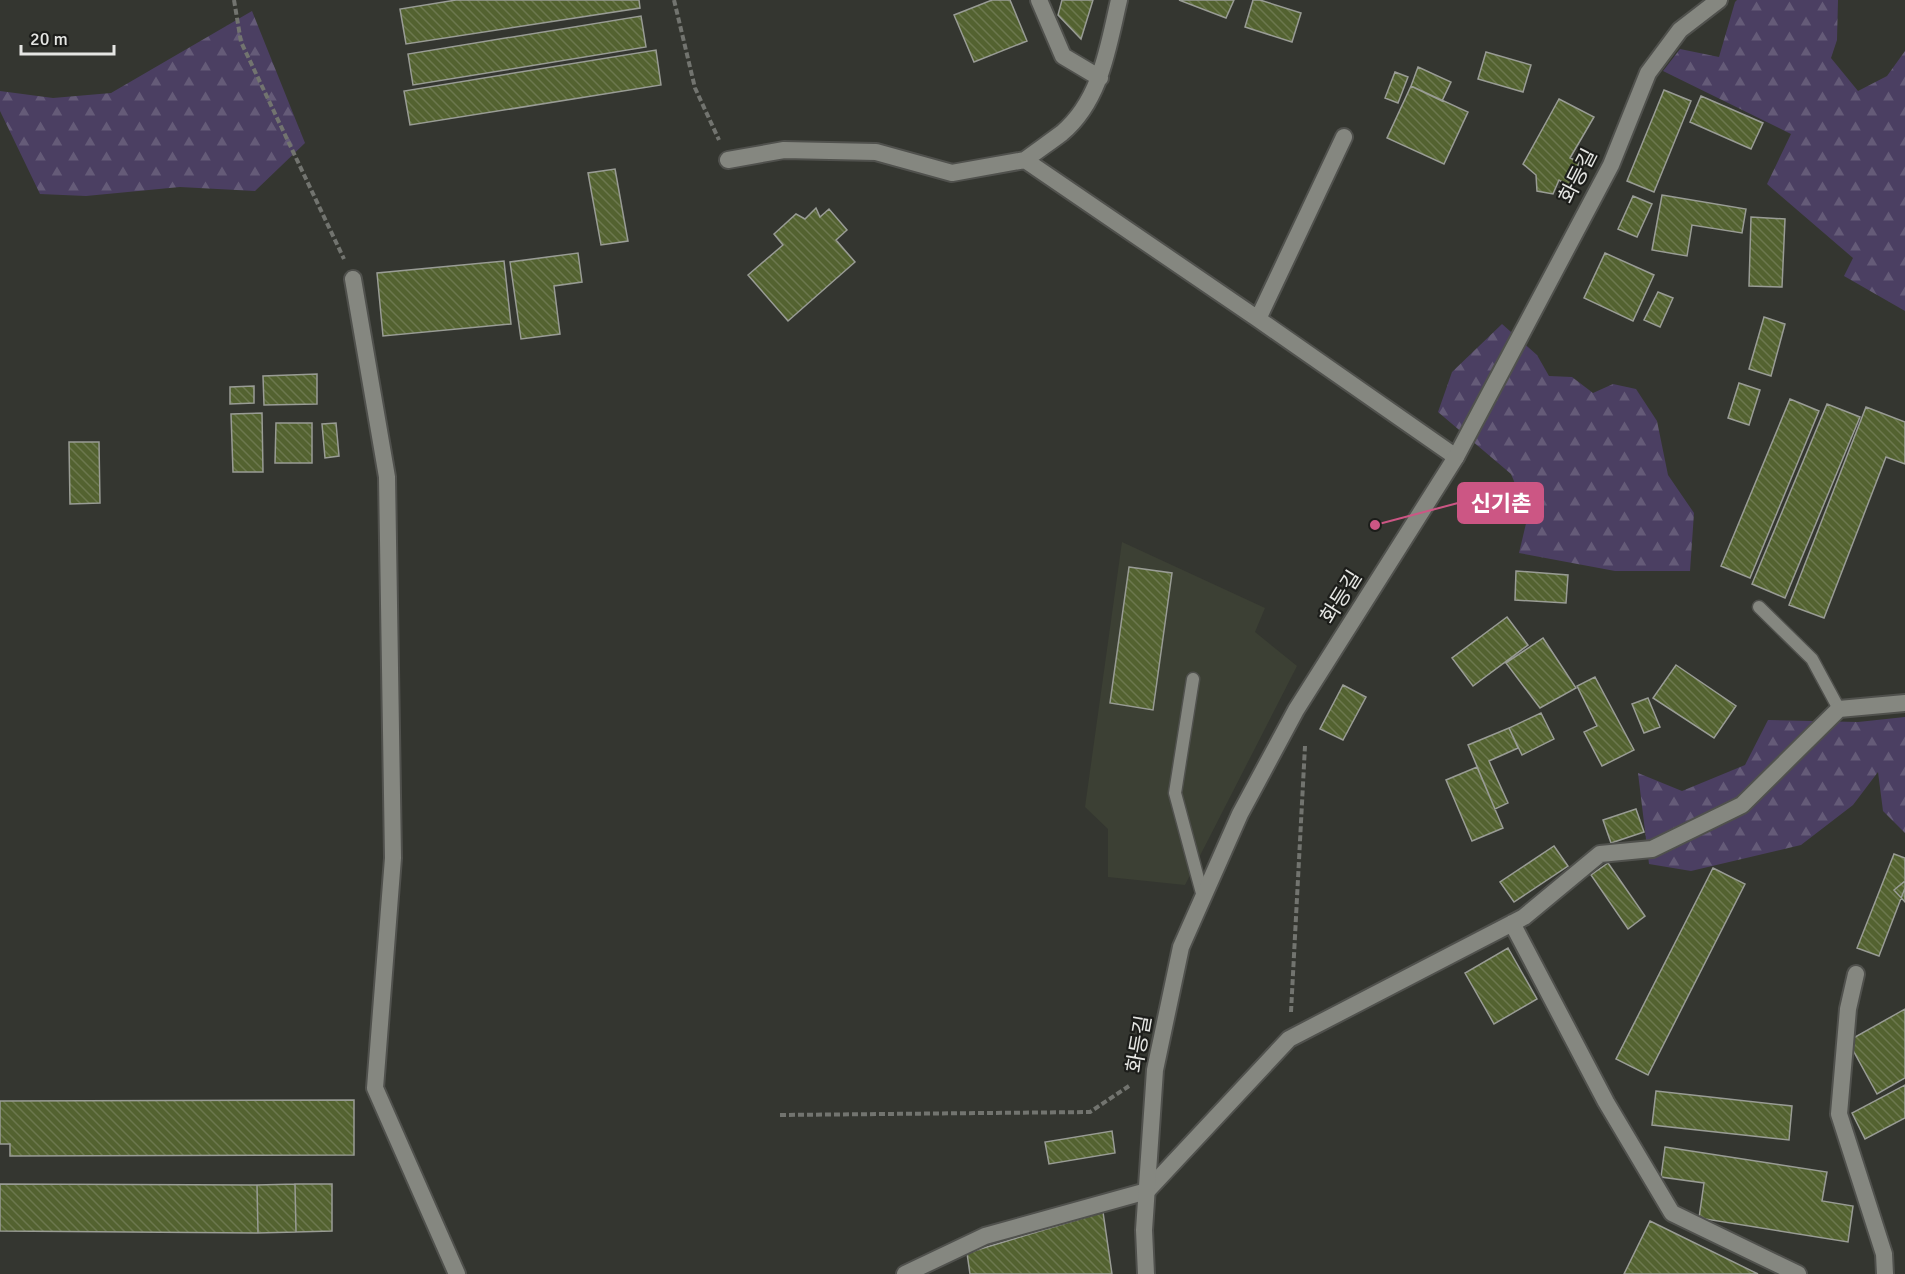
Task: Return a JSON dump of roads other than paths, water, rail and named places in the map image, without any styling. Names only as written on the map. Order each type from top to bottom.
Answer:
[{"type":"street","points":[[1039,0],[1063,56],[1100,78]]},
{"type":"street","points":[[728,160],[784,150],[876,152],[952,173],[1024,160],[1063,131],[1085,106],[1100,78],[1119,0]]},
{"type":"street","name":"화등길","points":[[1146,1274],[1144,1230],[1155,1070],[1181,947],[1240,814],[1296,710],[1456,457],[1611,165],[1648,73],[1680,30],[1719,0]]},
{"type":"street","points":[[1258,319],[1344,137]]},
{"type":"street","points":[[1024,160],[1456,457]]},
{"type":"street","points":[[353,279],[387,477],[393,858],[375,1088],[457,1274]]},
{"type":"street","points":[[905,1274],[985,1236],[1147,1191],[1289,1039],[1524,917],[1600,854],[1653,849],[1742,805],[1839,709],[1905,703]]},
{"type":"street","points":[[1512,924],[1606,1102],[1672,1213],[1798,1274]]},
{"type":"street","points":[[1856,974],[1848,1009],[1839,1114],[1884,1254],[1885,1274]]},
{"type":"lane","points":[[1759,607],[1812,659],[1839,709]]},
{"type":"lane","points":[[1193,679],[1174,794],[1203,897]]},
{"type":"place","name":"신기촌","points":[[1375,525]]}]
